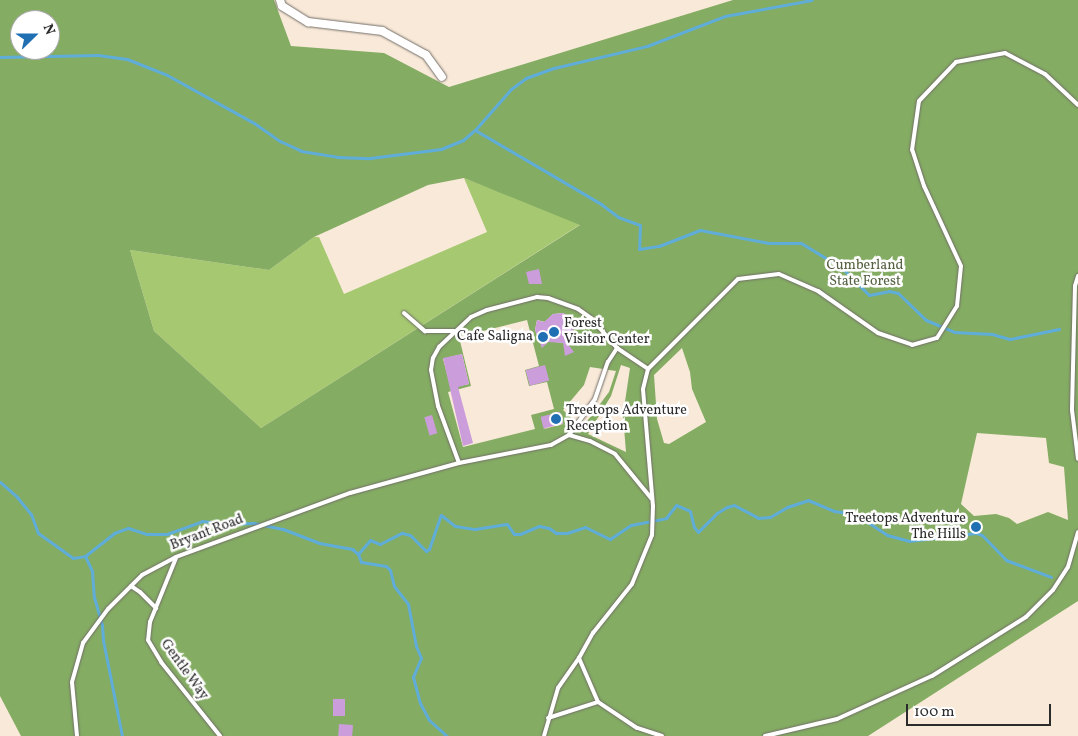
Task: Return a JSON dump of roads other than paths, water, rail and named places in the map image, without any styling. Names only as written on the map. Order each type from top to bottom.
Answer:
[{"type":"street","points":[[280,0],[282,6],[308,22],[382,31],[426,55],[442,77]]},
{"type":"lane","points":[[544,736],[558,688],[579,658],[593,633],[632,584],[652,535],[653,515],[650,498],[643,389],[648,369],[738,280],[779,274],[818,290],[878,333],[912,345],[937,338],[957,306],[961,266],[924,186],[912,150],[919,100],[956,62],[1004,53],[1045,74],[1078,105]]},
{"type":"lane","points":[[1078,276],[1075,286],[1072,410],[1078,459]]},
{"type":"lane","points":[[617,348],[608,362],[595,399],[569,435],[551,444],[459,463],[438,406],[430,370],[432,358],[439,347],[471,316],[486,310],[537,297],[548,298],[578,308],[592,318],[617,348],[648,369]]},
{"type":"lane","points":[[404,314],[425,331],[454,331]]},
{"type":"lane","points":[[569,435],[590,441],[615,454],[650,498]]},
{"type":"lane","name":"Bryant Road","points":[[77,736],[72,682],[83,643],[108,609],[142,575],[176,557],[280,517],[350,493],[459,463]]},
{"type":"lane","points":[[765,736],[837,719],[932,676],[1026,617],[1053,590],[1068,567],[1078,532]]},
{"type":"lane","name":"Gentle Way","points":[[176,557],[150,622],[148,640],[161,662],[220,736]]},
{"type":"lane","points":[[131,586],[156,608]]},
{"type":"lane","points":[[579,658],[598,702],[637,728],[662,736]]},
{"type":"lane","points":[[548,718],[598,702]]},
{"type":"waterway","points":[[0,57],[98,55],[127,59],[167,75],[254,123],[280,141],[301,151],[337,157],[370,158],[441,149],[463,140],[475,130],[511,89],[526,78],[554,68],[647,46],[725,16],[812,0]]},
{"type":"waterway","points":[[475,130],[601,204],[618,217],[640,225],[639,249],[659,246],[700,230],[769,243],[801,243],[842,268],[869,295],[889,291],[898,293],[926,320],[954,332],[992,334],[1010,339],[1059,329]]},
{"type":"waterway","points":[[0,482],[17,497],[31,514],[38,533],[73,558],[85,556]]},
{"type":"waterway","points":[[85,556],[114,533],[128,528],[146,534],[167,534],[202,521],[225,524],[254,523],[283,529],[319,543],[352,549],[358,554],[370,540],[380,544],[402,533],[410,535],[426,551],[429,549],[441,515],[455,526],[475,529],[507,524],[514,534],[520,534],[539,526],[549,528],[556,533],[567,533],[585,527],[610,539],[631,525],[666,518],[676,505],[690,511],[694,527],[698,532],[717,513],[727,507],[734,505],[758,518],[770,517],[787,507],[808,500],[834,511],[855,514],[887,535],[909,541],[976,533],[982,535],[1006,560],[1051,577]]},
{"type":"waterway","points":[[358,554],[361,562],[386,566],[390,570],[394,586],[408,604],[416,646],[421,658],[413,677],[420,703],[429,720],[447,736]]},
{"type":"waterway","points":[[85,556],[92,571],[94,597],[102,625],[103,640],[122,736]]},
{"type":"place","name":"Forest Visitor Center","points":[[554,332]]},
{"type":"place","name":"Cafe Saligna","points":[[543,337]]},
{"type":"place","name":"Treetops Adventure Reception","points":[[556,419]]},
{"type":"place","name":"Treetops Adventure The Hills","points":[[976,527]]},
{"type":"park label","name":"Cumberland State Forest","points":[[865,274]]}]
